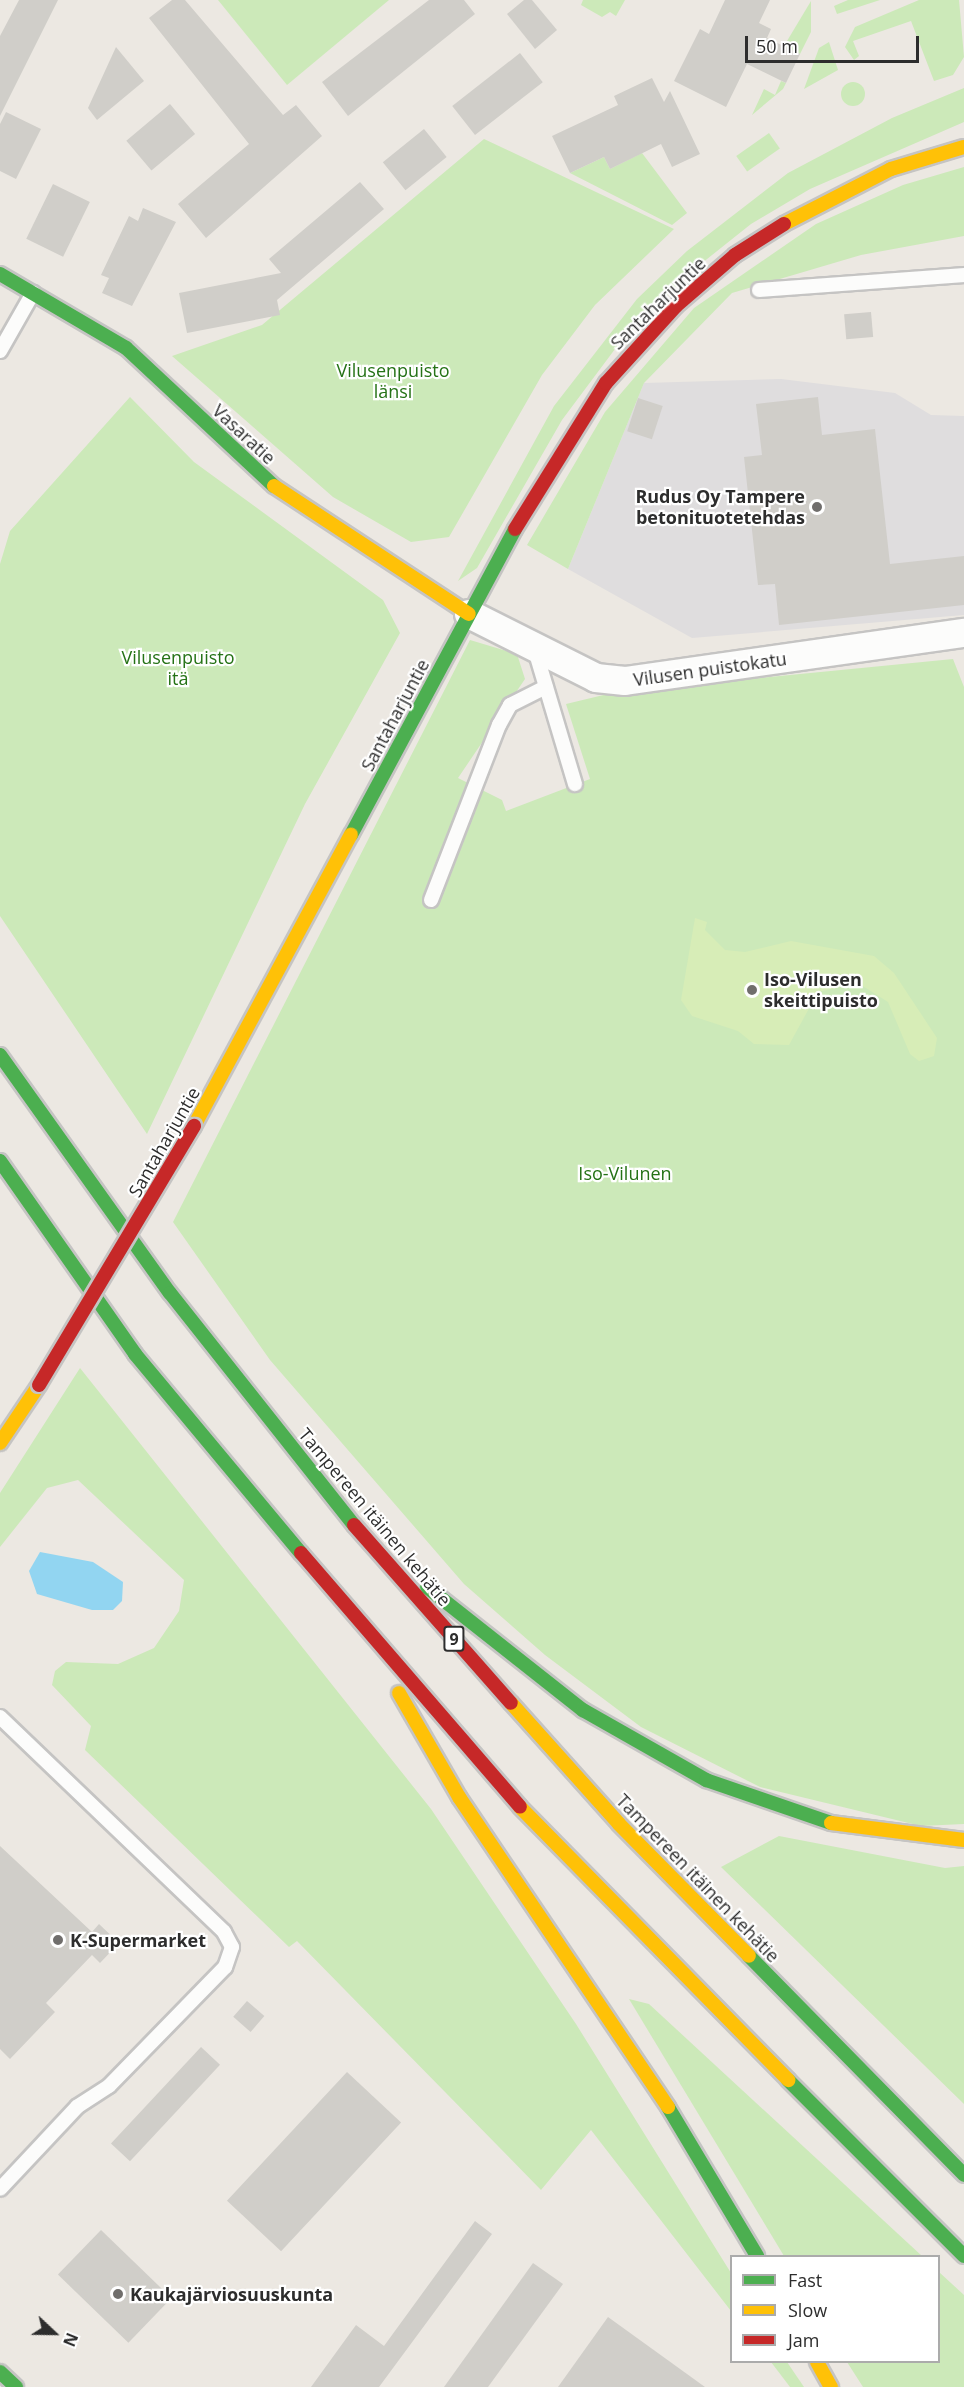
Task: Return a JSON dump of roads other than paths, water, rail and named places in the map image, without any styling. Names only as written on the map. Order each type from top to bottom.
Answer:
[{"type":"main road","name":"Santaharjuntie","points":[[0,1443],[39,1385],[194,1126],[469,614],[577,422],[676,306],[735,255],[800,214],[891,170],[964,147]]},
{"type":"main road","name":"Vasaratie","points":[[0,274],[126,348],[275,487],[469,614]]},
{"type":"main road","name":"Tampereen itäinen kehätie","points":[[0,1055],[170,1293],[367,1541],[619,1824],[964,2175]]},
{"type":"main road","points":[[0,1161],[135,1354],[357,1621],[575,1868],[964,2256]]},
{"type":"main road","points":[[367,1541],[584,1710],[706,1780],[816,1821],[964,1840]]},
{"type":"main road","points":[[357,1621],[459,1797],[673,2114],[756,2255]]},
{"type":"main road","points":[[818,2363],[831,2387]]},
{"type":"main road","points":[[0,2372],[16,2387]]},
{"type":"street","name":"Vilusen puistokatu","points":[[469,614],[596,678],[625,681],[964,633]]},
{"type":"lane","points":[[759,291],[964,275]]},
{"type":"lane","points":[[0,351],[33,292]]},
{"type":"lane","points":[[534,648],[575,784]]},
{"type":"lane","points":[[431,900],[499,725],[510,705],[546,687]]},
{"type":"lane","points":[[0,1717],[224,1932],[232,1947],[225,1967],[109,2086],[77,2107],[0,2189]]},
{"type":"water","points":[[40,1552],[93,1562],[123,1582],[122,1601],[113,1610],[92,1610],[37,1594],[29,1571]]},
{"type":"place","name":"Rudus Oy Tampere betonituotetehdas","points":[[817,507]]},
{"type":"place","name":"Iso-Vilusen skeittipuisto","points":[[752,990]]},
{"type":"place","name":"K-Supermarket","points":[[58,1940]]},
{"type":"place","name":"Kaukajärviosuuskunta","points":[[118,2294]]},
{"type":"park label","name":"Vilusenpuisto länsi","points":[[393,382]]},
{"type":"park label","name":"Vilusenpuisto itä","points":[[178,668]]},
{"type":"park label","name":"Iso-Vilunen","points":[[625,1173]]}]
